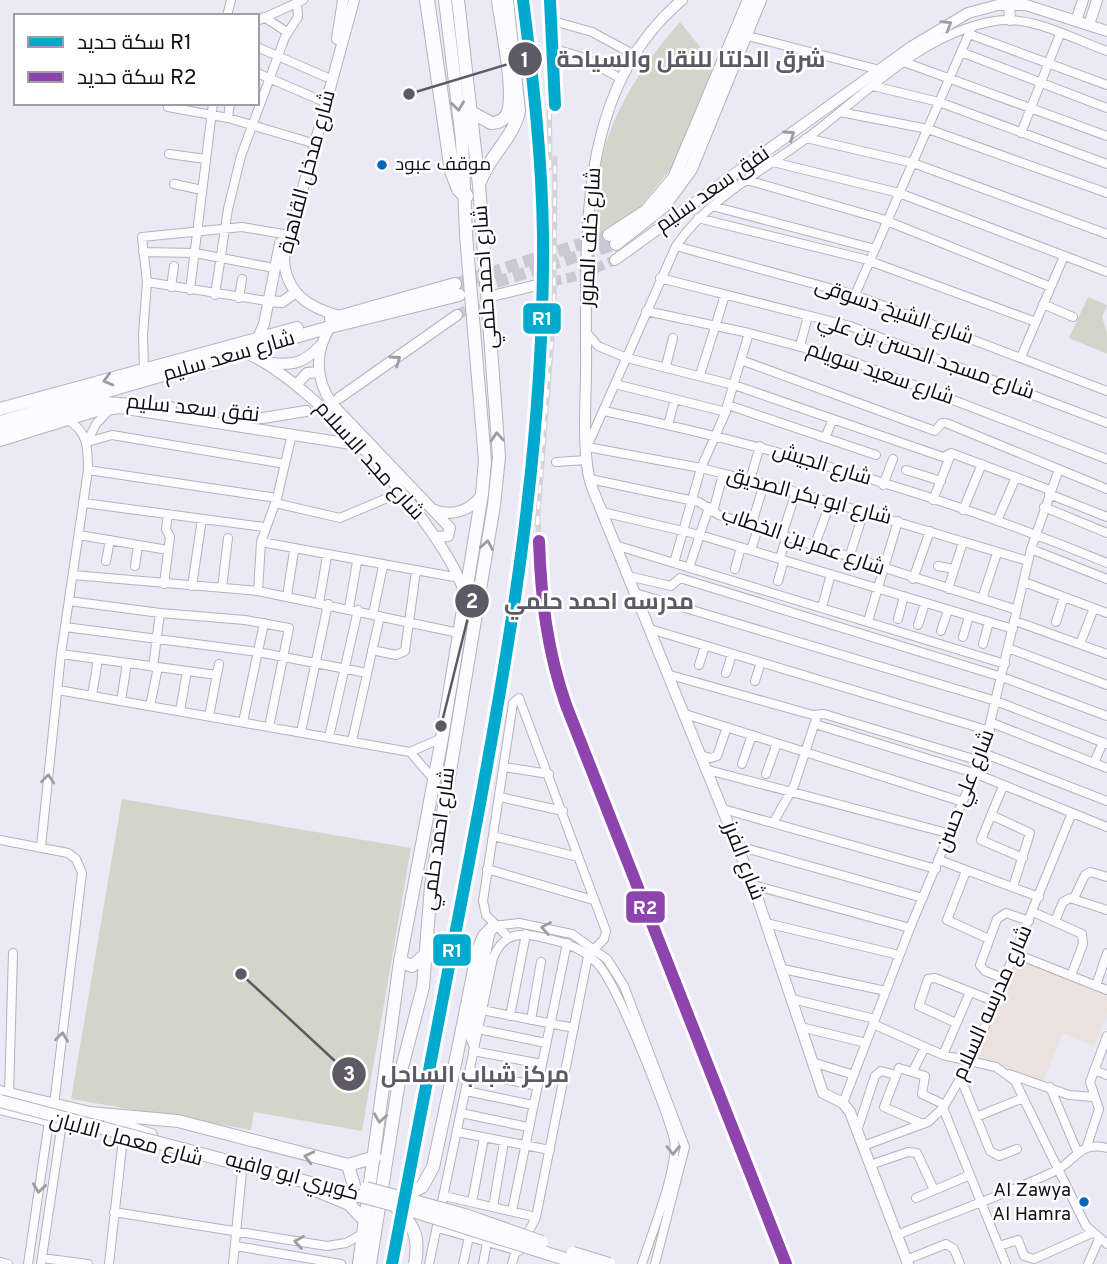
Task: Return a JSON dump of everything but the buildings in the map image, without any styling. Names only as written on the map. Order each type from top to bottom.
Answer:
[{"type":"highway","points":[[427,0],[451,165],[456,184],[466,196]]},
{"type":"main road","points":[[445,0],[456,37]]},
{"type":"main road","points":[[456,37],[458,0]]},
{"type":"main road","points":[[471,112],[494,123],[504,119],[509,109],[498,0]]},
{"type":"main road","points":[[479,185],[488,163],[519,116],[507,0]]},
{"type":"main road","points":[[750,0],[674,178],[646,211],[613,239],[653,217],[683,182],[698,155],[760,0]]},
{"type":"main road","name":"شارع احمد حلمي","points":[[370,1264],[400,1075],[418,1011],[431,886],[494,505],[499,457],[479,185],[471,112],[456,37]]},
{"type":"main road","name":"شارع احمد حلمي","points":[[359,1264],[400,961],[435,781],[482,494],[485,461],[466,235],[456,37]]},
{"type":"main road","name":"شارع سعد سليم","points":[[0,408],[340,316],[457,289],[245,353],[0,422]]},
{"type":"main road","points":[[415,1264],[417,1235],[398,1201],[422,1187],[433,1167],[478,950],[484,936],[494,926]]},
{"type":"main road","points":[[400,961],[412,966],[425,956]]},
{"type":"main road","points":[[394,1010],[396,1005],[406,1001],[418,1011]]},
{"type":"main road","points":[[7,1096],[17,1112]]},
{"type":"main road","name":"شارع معمل الالبان","points":[[7,1096],[90,1113],[178,1121],[348,1165]]},
{"type":"main road","name":"كوبري ابو وافيه","points":[[7,1096],[239,1167],[398,1201],[581,1264]]},
{"type":"main road","name":"شارع معمل الالبان","points":[[0,1108],[239,1167],[321,1191],[349,1204],[365,1227]]},
{"type":"main road","name":"كوبري ابو وافيه","points":[[90,1113],[151,1135],[398,1201],[609,1264]]},
{"type":"main road","points":[[127,1139],[239,1167]]},
{"type":"main road","points":[[349,1204],[355,1189],[348,1165],[375,1157]]},
{"type":"street","name":"شارع مدخل القاهرة","points":[[257,340],[264,324],[283,234],[314,148],[320,100],[343,0]]},
{"type":"street","name":"شارع مدخل القاهرة","points":[[296,292],[285,271],[284,252],[354,0]]},
{"type":"street","name":"شارع خلف المرور","points":[[586,331],[581,316],[583,188],[597,123],[629,52],[671,0]]},
{"type":"street","name":"شارع خلف المرور","points":[[587,447],[586,331],[590,188],[599,141],[611,102],[628,67],[650,34],[682,0]]},
{"type":"street","points":[[1076,21],[1083,0]]},
{"type":"street","points":[[1089,25],[1097,0]]},
{"type":"street","points":[[261,19],[300,1]]},
{"type":"street","points":[[215,295],[231,193],[277,58],[287,32],[298,17],[300,1]]},
{"type":"street","points":[[1010,20],[1009,4],[1042,9],[1107,31]]},
{"type":"street","name":"نفق سعد سليم","points":[[615,260],[815,125],[911,47],[968,13],[1009,4]]},
{"type":"street","points":[[261,19],[287,32]]},
{"type":"street","points":[[587,447],[676,246],[698,218],[806,138],[815,125],[841,112],[904,62],[970,31],[1010,20],[1107,51]]},
{"type":"street","points":[[557,22],[592,32],[629,52]]},
{"type":"street","points":[[855,295],[970,31]]},
{"type":"street","points":[[970,31],[1107,85]]},
{"type":"street","points":[[1021,132],[1060,34]]},
{"type":"street","points":[[744,35],[880,70]]},
{"type":"street","points":[[259,48],[327,77]]},
{"type":"street","points":[[558,50],[582,57],[616,76]]},
{"type":"street","points":[[961,52],[1107,108]]},
{"type":"street","points":[[904,62],[1107,136]]},
{"type":"street","points":[[259,74],[320,100]]},
{"type":"street","points":[[873,86],[939,102],[1107,164]]},
{"type":"street","points":[[172,105],[252,125],[314,148]]},
{"type":"street","points":[[190,290],[213,105]]},
{"type":"street","points":[[228,118],[230,105]]},
{"type":"street","points":[[841,112],[928,129],[1107,193]]},
{"type":"street","points":[[806,138],[913,163],[1107,234]]},
{"type":"street","points":[[169,154],[206,159]]},
{"type":"street","points":[[773,162],[899,193],[1107,272]]},
{"type":"street","points":[[747,180],[887,221],[1051,287]]},
{"type":"street","points":[[174,184],[202,190]]},
{"type":"street","points":[[712,206],[875,249]]},
{"type":"street","points":[[698,218],[870,261],[1036,322]]},
{"type":"street","points":[[144,370],[143,335],[147,282],[142,237],[225,227],[247,227],[283,234]]},
{"type":"street","name":"شارع الشيخ دسوقى","points":[[676,246],[855,295],[1107,391]]},
{"type":"street","points":[[143,252],[195,253],[274,268]]},
{"type":"street","points":[[1021,357],[1064,256]]},
{"type":"street","points":[[171,287],[174,266]]},
{"type":"street","name":"شارع مسجد الحسن بن علي","points":[[660,278],[850,326],[1107,423]]},
{"type":"street","points":[[239,298],[242,279]]},
{"type":"street","points":[[147,282],[215,295],[267,301],[282,302],[296,292],[312,307],[340,316]]},
{"type":"street","points":[[496,295],[537,285]]},
{"type":"street","points":[[700,375],[725,295]]},
{"type":"street","points":[[1043,304],[1073,317]]},
{"type":"street","name":"شارع سعيد سويلم","points":[[646,311],[800,346],[896,376],[1107,459]]},
{"type":"street","points":[[339,398],[457,315]]},
{"type":"street","points":[[800,346],[808,316]]},
{"type":"street","name":"شارع مجد الاسلام","points":[[330,327],[321,344],[319,372],[323,388],[332,404],[432,509],[450,513],[463,511],[482,494]]},
{"type":"street","points":[[586,331],[598,346],[627,358],[700,375],[943,457],[950,454],[982,464],[1107,517]]},
{"type":"street","points":[[674,563],[701,468],[727,408],[749,333]]},
{"type":"street","points":[[666,366],[673,338]]},
{"type":"street","points":[[268,363],[297,364],[308,358],[321,344]]},
{"type":"street","name":"شارع مجد الاسلام","points":[[245,353],[268,363],[297,384],[358,445],[437,537],[460,578],[465,595]]},
{"type":"street","points":[[741,360],[935,431],[942,423],[946,423],[1107,489]]},
{"type":"street","points":[[297,384],[307,373],[319,372]]},
{"type":"street","points":[[615,384],[727,408],[876,455]]},
{"type":"street","points":[[668,425],[675,399]]},
{"type":"street","name":"نفق سعد سليم","points":[[0,431],[106,402],[148,403],[238,418],[263,418],[306,411]]},
{"type":"street","points":[[41,846],[61,654],[88,470],[87,442],[96,424],[110,410]]},
{"type":"street","name":"شارع سعد سليم","points":[[0,441],[110,410],[163,413],[358,445]]},
{"type":"street","name":"شارع الجيش","points":[[604,411],[760,446],[1036,533],[1107,563]]},
{"type":"street","points":[[825,438],[833,419]]},
{"type":"street","points":[[68,420],[77,427],[87,442]]},
{"type":"street","points":[[258,591],[264,527],[276,501],[292,434]]},
{"type":"street","points":[[87,442],[113,435],[285,464]]},
{"type":"street","points":[[750,481],[760,446]]},
{"type":"street","name":"شارع الفرز","points":[[587,447],[590,479],[602,512],[753,885],[823,1093],[843,1103],[857,1130],[907,1262]]},
{"type":"street","name":"شارع ابو بكر الصديق","points":[[587,447],[701,468],[831,501],[1028,561]]},
{"type":"street","points":[[933,500],[950,454]]},
{"type":"street","points":[[883,485],[893,459]]},
{"type":"street","points":[[556,462],[587,460]]},
{"type":"street","points":[[962,510],[982,464]]},
{"type":"street","name":"شارع علي حسن","points":[[843,1103],[899,955],[981,757],[991,727],[1031,549],[1059,469]]},
{"type":"street","points":[[88,470],[276,501],[340,517],[399,493]]},
{"type":"street","points":[[906,470],[941,481]]},
{"type":"street","points":[[689,568],[723,474]]},
{"type":"street","points":[[997,521],[1016,477]]},
{"type":"street","name":"شارع عمر بن الخطاب","points":[[590,479],[692,501],[783,537],[1017,610]]},
{"type":"street","points":[[751,550],[764,484]]},
{"type":"street","points":[[778,580],[783,537],[796,492]]},
{"type":"street","points":[[814,547],[831,501]]},
{"type":"street","points":[[84,503],[264,527]]},
{"type":"street","points":[[1044,507],[1107,533]]},
{"type":"street","points":[[432,509],[450,528],[448,536],[437,537]]},
{"type":"street","points":[[849,558],[864,511]]},
{"type":"street","points":[[602,512],[700,535],[989,622],[1014,625],[1107,654]]},
{"type":"street","points":[[164,584],[168,514]]},
{"type":"street","points":[[192,586],[202,519]]},
{"type":"street","points":[[868,621],[898,521]]},
{"type":"street","points":[[913,579],[930,531]]},
{"type":"street","points":[[79,535],[168,550]]},
{"type":"street","points":[[222,588],[229,538]]},
{"type":"street","points":[[106,561],[110,540]]},
{"type":"street","points":[[261,542],[294,551],[460,578]]},
{"type":"street","points":[[948,589],[963,542]]},
{"type":"street","points":[[135,566],[138,545]]},
{"type":"street","points":[[615,545],[1005,664]]},
{"type":"street","points":[[735,569],[741,547]]},
{"type":"street","points":[[1031,549],[1107,579]]},
{"type":"street","points":[[287,596],[294,551]]},
{"type":"street","points":[[982,599],[997,552]]},
{"type":"street","points":[[301,732],[316,663],[327,556]]},
{"type":"street","points":[[349,608],[357,562]]},
{"type":"street","points":[[352,741],[372,650],[383,566]]},
{"type":"street","points":[[938,566],[954,569]]},
{"type":"street","points":[[372,650],[396,655],[403,653],[416,571]]},
{"type":"street","points":[[822,607],[831,574]]},
{"type":"street","points":[[73,575],[258,591],[459,632]]},
{"type":"street","points":[[628,576],[671,586],[680,578],[1002,677],[1107,716]]},
{"type":"street","points":[[1024,582],[1107,613]]},
{"type":"street","points":[[635,593],[996,701],[1105,743],[1094,763]]},
{"type":"street","points":[[898,619],[904,596]]},
{"type":"street","points":[[1056,622],[1065,597]]},
{"type":"street","points":[[69,601],[264,623],[290,631],[269,727]]},
{"type":"street","points":[[918,625],[925,603]]},
{"type":"street","points":[[1080,644],[1094,608]]},
{"type":"street","points":[[330,737],[358,610]]},
{"type":"street","points":[[941,631],[948,610]]},
{"type":"street","points":[[150,706],[160,613]]},
{"type":"street","points":[[963,637],[969,616]]},
{"type":"street","points":[[983,644],[989,622]]},
{"type":"street","points":[[243,722],[264,623]]},
{"type":"street","points":[[65,627],[258,652],[367,673]]},
{"type":"street","points":[[650,629],[991,727],[1107,768]]},
{"type":"street","points":[[699,665],[705,646]]},
{"type":"street","points":[[1008,648],[1107,685]]},
{"type":"street","points":[[61,654],[217,675]]},
{"type":"street","points":[[726,673],[732,654]]},
{"type":"street","points":[[92,696],[98,659]]},
{"type":"street","points":[[755,681],[761,662]]},
{"type":"street","points":[[121,701],[127,663]]},
{"type":"street","points":[[209,716],[219,664]]},
{"type":"street","points":[[180,711],[187,671]]},
{"type":"street","points":[[670,675],[817,719],[974,773],[1107,827]]},
{"type":"street","points":[[58,690],[410,752],[442,738]]},
{"type":"street","points":[[508,937],[494,926],[483,907],[514,701],[521,699],[606,931],[604,939],[588,956],[536,1217],[531,1230],[515,1250],[512,1264]]},
{"type":"street","points":[[685,714],[963,802]]},
{"type":"street","points":[[774,823],[792,790],[817,719]]},
{"type":"street","points":[[817,719],[981,757],[1107,801]]},
{"type":"street","points":[[702,756],[717,756],[727,727]]},
{"type":"street","points":[[742,764],[752,735]]},
{"type":"street","points":[[765,774],[776,743]]},
{"type":"street","points":[[410,752],[435,781]]},
{"type":"street","points":[[504,766],[549,774]]},
{"type":"street","points":[[708,771],[792,790],[951,834]]},
{"type":"street","points":[[1003,786],[982,842],[1023,858]]},
{"type":"street","points":[[500,797],[563,811]]},
{"type":"street","points":[[723,809],[937,865],[967,870],[1039,897]]},
{"type":"street","name":"شارع مدرسه السلام","points":[[863,1146],[923,1124],[944,1107],[971,1060],[1072,813]]},
{"type":"street","points":[[991,815],[1029,831],[1030,838],[1013,887]]},
{"type":"street","points":[[493,836],[578,857]]},
{"type":"street","points":[[0,840],[41,846],[76,859],[82,873],[54,1105]]},
{"type":"street","points":[[738,846],[923,898]]},
{"type":"street","points":[[487,869],[593,900]]},
{"type":"street","points":[[967,870],[947,920],[989,940]]},
{"type":"street","points":[[1074,898],[1085,875],[1096,873],[1107,877]]},
{"type":"street","points":[[753,885],[910,928]]},
{"type":"street","points":[[1055,921],[1063,902],[1074,898],[1107,910]]},
{"type":"street","points":[[1033,912],[1079,931],[1084,939],[1071,976]]},
{"type":"street","points":[[1005,979],[985,971],[980,965],[989,940],[1001,915],[1012,913],[1029,921]]},
{"type":"street","points":[[494,926],[519,923],[562,931],[594,947],[615,969],[673,1138],[673,1162],[642,1264]]},
{"type":"street","points":[[766,923],[899,955]]},
{"type":"street","points":[[473,1051],[469,1041],[470,1029],[488,940],[494,926]]},
{"type":"street","points":[[510,1016],[526,934]]},
{"type":"street","points":[[429,1264],[493,958],[501,943],[508,937],[526,934],[567,943],[588,956],[614,985],[685,1147],[654,1264]]},
{"type":"street","points":[[512,1211],[567,943]]},
{"type":"street","points":[[7,1096],[13,953]]},
{"type":"street","points":[[1016,954],[1107,990]]},
{"type":"street","points":[[1096,986],[1107,954]]},
{"type":"street","points":[[531,1020],[541,962]]},
{"type":"street","points":[[783,969],[886,991]]},
{"type":"street","points":[[956,1023],[919,1006],[926,982],[935,978],[996,1002]]},
{"type":"street","points":[[943,1055],[970,992]]},
{"type":"street","points":[[792,999],[874,1021],[943,1055],[971,1060],[1069,1095],[1093,1097]]},
{"type":"street","points":[[482,1010],[574,1028]]},
{"type":"street","points":[[801,1027],[866,1043]]},
{"type":"street","points":[[478,1029],[546,1043]]},
{"type":"street","points":[[897,1235],[1057,1170],[1087,1146],[1103,1111],[1093,1097],[1090,1082],[1107,1036]]},
{"type":"street","points":[[913,1070],[925,1047]]},
{"type":"street","points":[[473,1051],[542,1064]]},
{"type":"street","points":[[812,1062],[853,1075]]},
{"type":"street","points":[[923,1124],[884,1107],[901,1067],[926,1077],[923,1096],[944,1107],[1006,1264]]},
{"type":"street","points":[[1094,1070],[1107,1075]]},
{"type":"street","points":[[857,1130],[875,1076],[881,1071],[896,1075]]},
{"type":"street","points":[[470,1072],[538,1086]]},
{"type":"street","points":[[1006,1073],[1015,1081],[1057,1170],[1099,1239]]},
{"type":"street","points":[[961,1079],[994,1155],[1017,1149]]},
{"type":"street","points":[[1050,1087],[1077,1152]]},
{"type":"street","points":[[466,1091],[533,1105]]},
{"type":"street","points":[[976,1117],[1023,1098]]},
{"type":"street","points":[[461,1113],[528,1127]]},
{"type":"street","points":[[41,1262],[55,1122]]},
{"type":"street","points":[[55,1122],[28,1263],[88,1264]]},
{"type":"street","points":[[457,1132],[550,1150]]},
{"type":"street","points":[[472,1202],[484,1138]]},
{"type":"street","points":[[109,1264],[114,1212],[127,1139]]},
{"type":"street","points":[[493,1207],[504,1142]]},
{"type":"street","points":[[1087,1146],[1107,1148]]},
{"type":"street","points":[[870,1166],[908,1152],[917,1153],[934,1190]]},
{"type":"street","points":[[233,1264],[239,1167]]},
{"type":"street","points":[[916,1198],[970,1175]]},
{"type":"street","points":[[665,1190],[674,1193]]},
{"type":"street","points":[[444,1196],[536,1217]]},
{"type":"street","points":[[114,1212],[327,1246],[346,1243],[365,1227]]},
{"type":"street","points":[[438,1228],[566,1264]]},
{"type":"street","points":[[463,1264],[469,1237]]},
{"type":"street","points":[[999,1246],[1018,1240],[1024,1256],[1034,1259],[1099,1239]]},
{"type":"street","points":[[1086,1263],[1099,1239]]},
{"type":"street","points":[[483,1264],[487,1242]]},
{"type":"street","points":[[907,1262],[946,1244],[954,1249],[960,1264]]},
{"type":"street","points":[[236,1246],[341,1264]]},
{"type":"street","points":[[0,1262],[8,1264]]},
{"type":"shaded area","points":[[680,22],[714,64],[677,161],[635,213],[598,237],[599,172],[611,131],[640,73]]},
{"type":"shaded area","points":[[1088,297],[1107,305],[1102,317],[1107,332],[1107,354],[1069,338]]},
{"type":"shaded area","points":[[122,799],[411,848],[362,1131],[254,1112],[251,1130],[71,1099]]},
{"type":"shaded area","points":[[1017,957],[1107,995],[1107,1014],[1094,1046],[1063,1033],[1043,1082],[976,1055]]},
{"type":"tunnel","points":[[455,284],[609,235]]},
{"type":"tunnel","points":[[462,293],[616,244]]},
{"type":"tunnel","points":[[537,285],[577,276],[615,260]]},
{"type":"tunnel","points":[[457,315],[494,295]]},
{"type":"railway","points":[[392,1264],[497,711],[531,474],[542,316],[543,236],[541,177],[523,0]]},
{"type":"railway","points":[[544,0],[549,57],[550,168]]},
{"type":"railway","points":[[537,525],[554,313],[555,158]]},
{"type":"railway","points":[[538,516],[543,618],[555,673],[786,1264]]},
{"type":"rail line","name":"R1","points":[[392,1264],[497,711],[531,474],[542,316],[543,236],[541,177],[523,0]]},
{"type":"rail line","name":"R1","points":[[550,0],[555,105]]},
{"type":"rail line","name":"R2","points":[[539,541],[546,624],[566,705],[786,1264]]},
{"type":"place","name":"شرق الدلتا للنقل والسياحة","points":[[409,94]]},
{"type":"place","name":"موقف عبود","points":[[382,165]]},
{"type":"place","name":"مدرسه احمد حلمي","points":[[441,726]]},
{"type":"place","name":"مركز شباب الساحل","points":[[241,974]]},
{"type":"place","name":"Al Zawya Al Hamra","points":[[1084,1202]]}]
